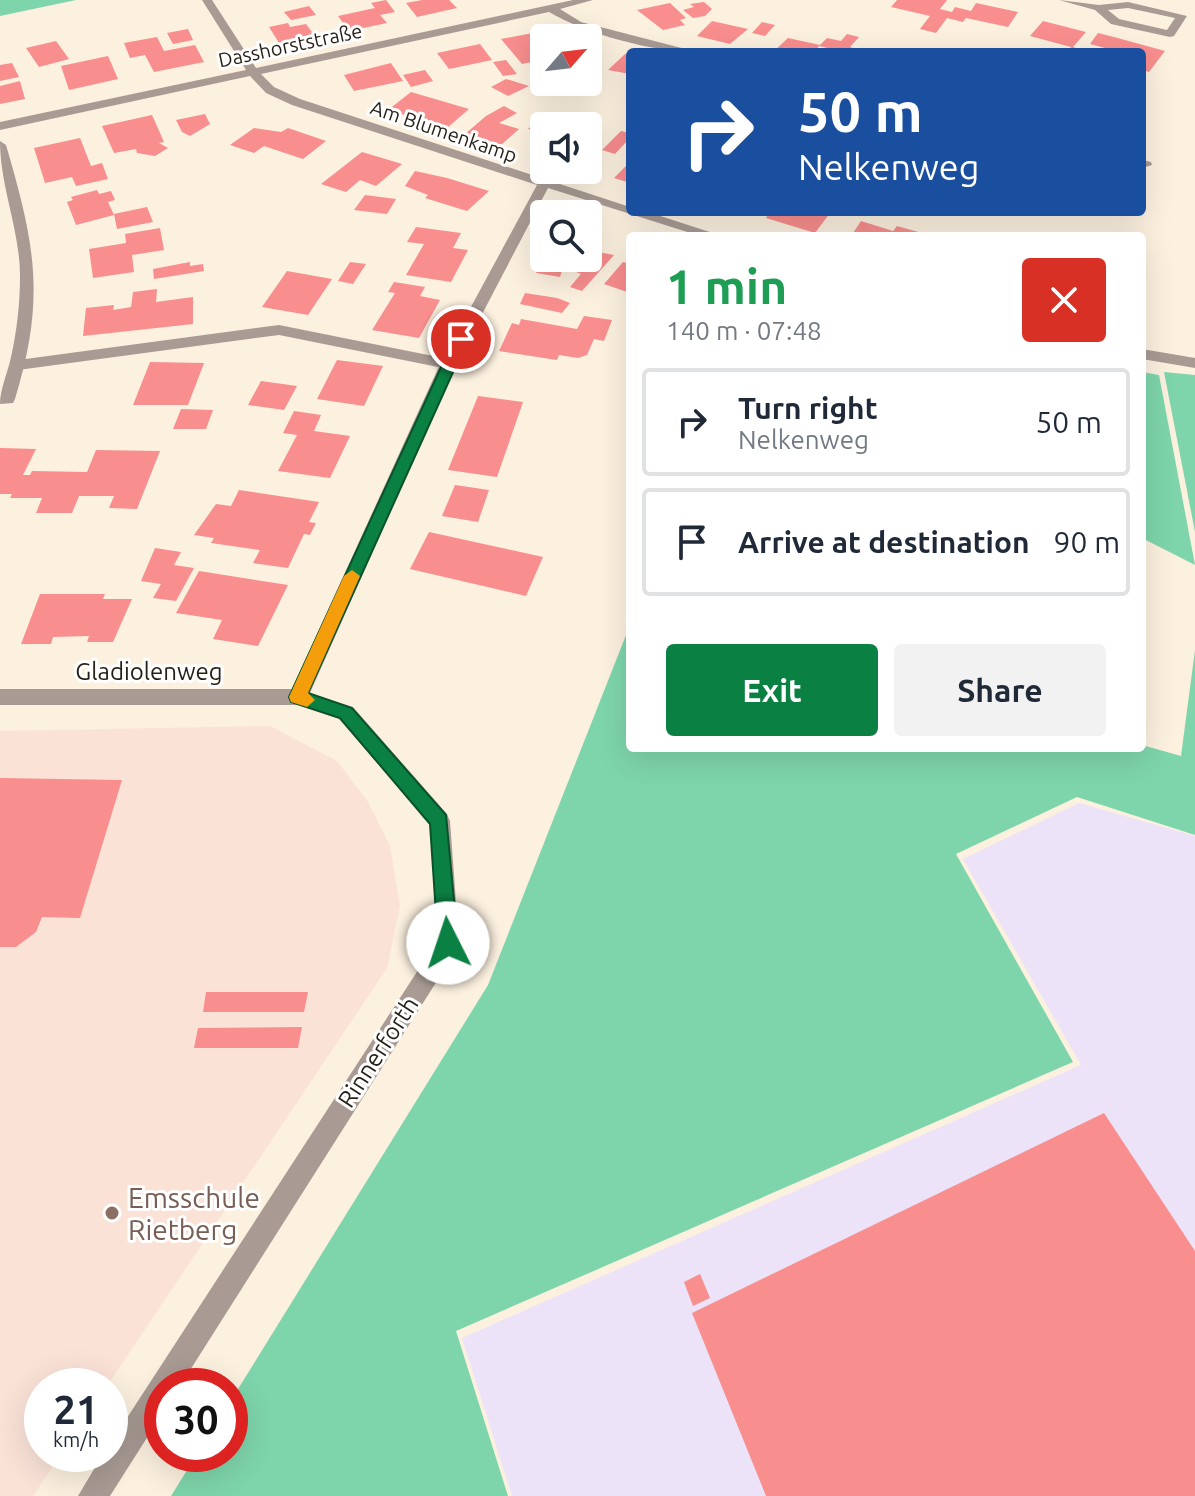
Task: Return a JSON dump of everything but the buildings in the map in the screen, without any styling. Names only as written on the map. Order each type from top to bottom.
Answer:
[{"type":"street","name":"Am Blumenkamp","points":[[207,0],[253,72],[270,90],[296,102],[543,185],[626,209]]},
{"type":"street","name":"Dasshorststraße","points":[[0,126],[588,0]]},
{"type":"street","points":[[1064,0],[1099,8],[1128,5],[1182,16],[1170,34],[1115,22],[1099,8]]},
{"type":"street","points":[[551,8],[577,24],[675,48]]},
{"type":"street","points":[[0,145],[24,232],[27,272],[18,365],[3,399]]},
{"type":"street","points":[[298,697],[448,364],[543,185]]},
{"type":"street","name":"Am Blumenkamp","points":[[649,216],[702,232]]},
{"type":"street","points":[[18,365],[279,330],[448,364]]},
{"type":"street","points":[[1146,355],[1195,363]]},
{"type":"street","name":"Gladiolenweg","points":[[0,697],[298,697]]},
{"type":"street","name":"Rinnerforth","points":[[175,1368],[448,943],[440,821],[346,713],[298,697]]},
{"type":"street","name":"Rinnerforth","points":[[93,1496],[144,1417]]},
{"type":"shaded area","name":"Emsschule Rietberg","points":[[270,726],[337,761],[368,802],[390,846],[400,906],[387,968],[119,1368],[24,1368],[24,1472],[49,1472],[33,1496],[0,1496],[0,731]]},
{"type":"shaded area","points":[[1079,803],[1195,836],[1195,1496],[512,1496],[462,1338],[1081,1065],[963,859]]},
{"type":"green space","points":[[0,0],[76,0],[0,16]]},
{"type":"green space","points":[[1164,372],[1195,375],[1195,532]]},
{"type":"green space","points":[[1146,373],[1159,375],[1195,565],[1146,540]]},
{"type":"green space","points":[[626,635],[626,752],[1146,752],[1146,746],[1181,756],[1195,650],[1195,835],[1077,797],[956,854],[1073,1062],[456,1331],[508,1496],[171,1496],[186,1472],[248,1472],[248,1373],[488,985]]},
{"type":"slow traffic","points":[[307,700],[298,697],[352,576]]},
{"type":"place","name":"Emsschule Rietberg","points":[[112,1213]]},
{"type":"route","points":[[448,943],[440,821],[346,713],[298,697],[461,339]]}]
